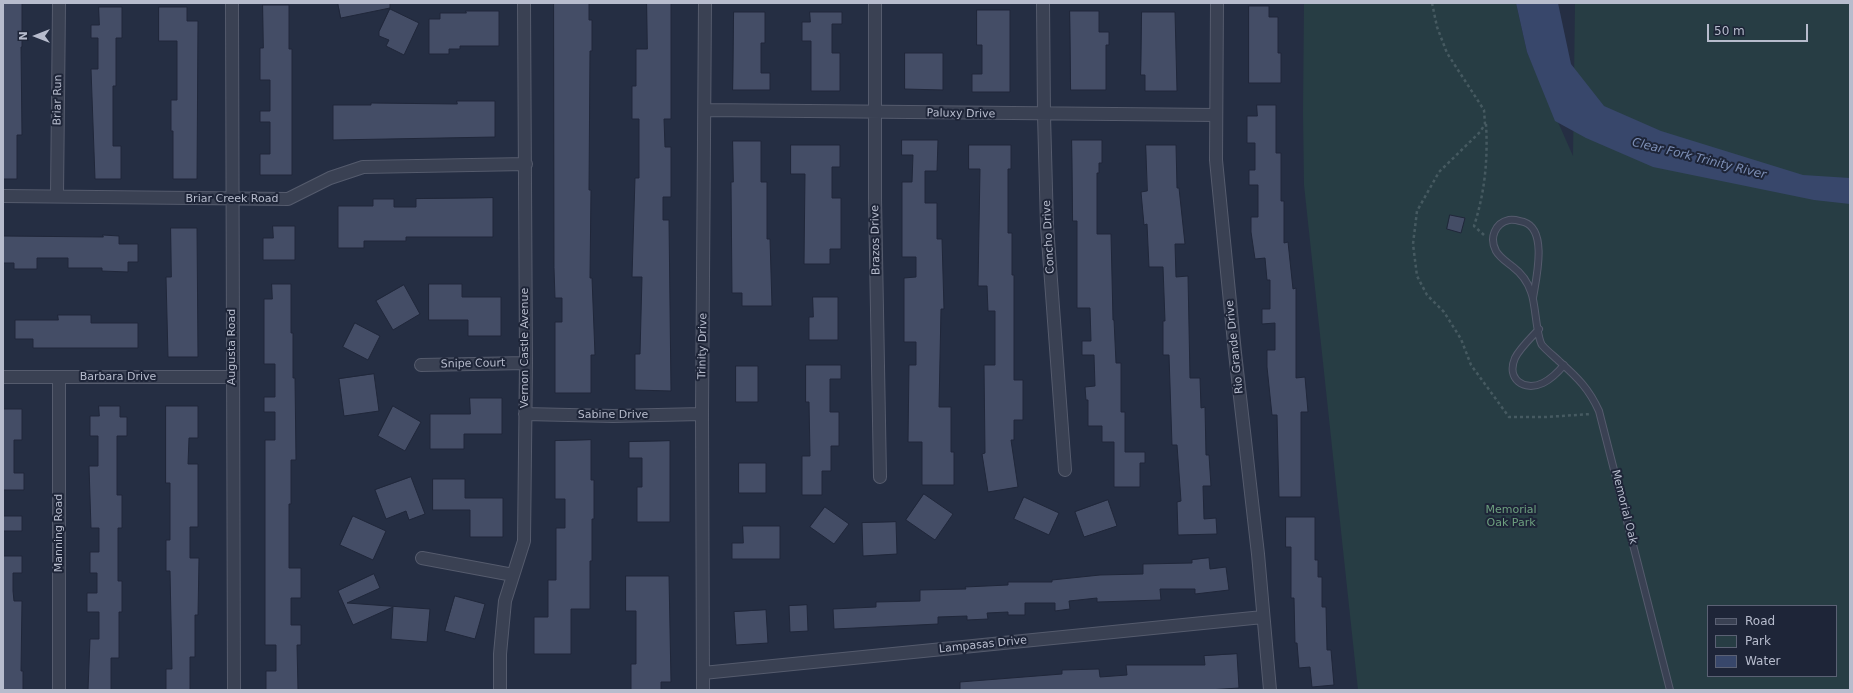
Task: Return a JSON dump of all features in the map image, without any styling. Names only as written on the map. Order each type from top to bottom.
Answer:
[{"type":"street","name":"Briar Run","points":[[57,196],[59,3]]},
{"type":"street","name":"Augusta Road","points":[[232,3],[234,690]]},
{"type":"street","name":"Vernon Castle Avenue","points":[[500,690],[500,654],[505,601],[524,541],[526,164],[524,3]]},
{"type":"street","name":"Trinity Drive","points":[[703,690],[702,414],[706,110],[705,3]]},
{"type":"street","name":"Brazos Drive","points":[[875,3],[880,477]]},
{"type":"street","name":"Concho Drive","points":[[1043,3],[1047,226],[1065,470]]},
{"type":"street","name":"Rio Grande Drive","points":[[1217,3],[1217,168],[1235,353],[1258,554],[1270,690]]},
{"type":"street","name":"Paluxy Drive","points":[[706,110],[1044,115],[1216,115]]},
{"type":"street","name":"Briar Creek Road","points":[[3,196],[288,199],[330,178],[363,167],[526,164]]},
{"type":"street","name":"Snipe Court","points":[[421,365],[526,363]]},
{"type":"street","name":"Barbara Drive","points":[[3,377],[232,377]]},
{"type":"street","name":"Manning Road","points":[[58,377],[59,690]]},
{"type":"street","name":"Sabine Drive","points":[[525,414],[614,416],[702,414]]},
{"type":"street","points":[[422,558],[513,575]]},
{"type":"street","name":"Lampasas Drive","points":[[703,673],[1263,617]]},
{"type":"lane","points":[[1533,298],[1523,278],[1495,250],[1493,236],[1496,228],[1502,222],[1517,220],[1527,223],[1533,228],[1538,236],[1538,259],[1533,298],[1538,329],[1516,356],[1512,371],[1514,379],[1520,383],[1543,383],[1559,371],[1564,365]]},
{"type":"lane","name":"Memorial Oak","points":[[1538,329],[1542,344],[1580,378],[1592,394],[1599,411],[1670,690]]},
{"type":"path","points":[[1432,3],[1437,27],[1447,53],[1484,110],[1487,154],[1482,201],[1474,226],[1494,246]]},
{"type":"path","points":[[1486,124],[1480,132],[1439,172],[1417,211],[1413,244],[1417,276],[1427,295],[1444,312],[1461,339],[1471,365],[1509,417],[1588,415],[1599,411]]},
{"type":"green space","name":"Memorial Oak Park","points":[[1304,3],[1516,3],[1527,52],[1573,156],[1575,3],[1850,3],[1850,690],[1358,690],[1304,185]]},
{"type":"water","name":"Clear Fork Trinity River","points":[[1516,3],[1558,3],[1571,64],[1604,106],[1661,131],[1803,175],[1850,178],[1850,204],[1814,200],[1653,167],[1586,138],[1555,121],[1527,52]]},
{"type":"building","points":[[3,3],[22,3],[22,135],[17,135],[17,179],[3,179]]},
{"type":"building","points":[[338,3],[390,3],[390,8],[341,18]]},
{"type":"building","points":[[554,3],[589,3],[589,20],[592,20],[592,51],[590,51],[589,190],[591,190],[590,278],[592,278],[595,355],[591,355],[591,393],[555,393],[555,322],[562,322],[562,298],[555,298],[554,268]]},
{"type":"building","points":[[647,3],[671,3],[671,119],[664,119],[665,147],[671,147],[671,197],[663,197],[663,220],[669,220],[671,391],[635,390],[635,354],[640,354],[642,277],[632,277],[635,178],[639,178],[639,119],[632,119],[632,86],[636,86],[636,49],[647,49]]},
{"type":"building","points":[[263,5],[289,5],[289,49],[292,49],[292,175],[260,175],[260,154],[270,154],[270,122],[260,122],[260,111],[270,111],[270,80],[260,80],[260,48],[263,48]]},
{"type":"building","points":[[1249,6],[1269,6],[1269,17],[1278,17],[1278,53],[1281,53],[1281,83],[1249,83]]},
{"type":"building","points":[[99,7],[122,7],[122,38],[116,38],[116,86],[113,86],[113,146],[121,146],[121,179],[95,179],[91,69],[98,69],[98,38],[91,38],[91,25],[99,25]]},
{"type":"building","points":[[159,7],[187,7],[187,21],[198,21],[197,179],[173,179],[173,131],[171,131],[171,100],[177,100],[177,41],[159,41]]},
{"type":"building","points":[[390,9],[419,23],[404,55],[386,46],[389,40],[379,36],[379,32]]},
{"type":"building","points":[[977,10],[1010,10],[1010,92],[972,92],[972,74],[982,74],[982,45],[977,45]]},
{"type":"building","points":[[466,11],[499,11],[499,46],[460,46],[460,49],[449,49],[449,54],[429,54],[429,19],[440,19],[440,13],[466,13]]},
{"type":"building","points":[[1070,11],[1099,11],[1099,32],[1109,32],[1109,45],[1106,45],[1106,90],[1071,90]]},
{"type":"building","points":[[734,12],[765,12],[765,43],[761,43],[761,73],[770,73],[770,90],[733,90]]},
{"type":"building","points":[[810,12],[842,12],[842,24],[832,24],[832,53],[840,53],[840,91],[811,91],[811,41],[802,41],[802,22],[810,22]]},
{"type":"building","points":[[1142,12],[1175,12],[1177,91],[1145,91],[1145,75],[1141,75]]},
{"type":"building","points":[[905,53],[943,53],[943,90],[905,89]]},
{"type":"building","points":[[457,101],[495,101],[495,137],[333,140],[333,105],[371,105],[371,103],[457,104]]},
{"type":"building","points":[[1257,105],[1276,105],[1276,153],[1281,153],[1281,201],[1284,201],[1284,243],[1288,242],[1293,289],[1296,288],[1296,378],[1305,377],[1308,412],[1301,412],[1301,497],[1279,497],[1277,415],[1272,415],[1267,367],[1267,350],[1275,350],[1275,323],[1262,324],[1262,309],[1270,309],[1270,280],[1267,280],[1265,258],[1255,259],[1251,232],[1251,217],[1258,217],[1258,185],[1249,185],[1249,170],[1255,170],[1255,143],[1247,143],[1247,116],[1257,116]]},
{"type":"building","points":[[902,140],[938,140],[937,171],[925,171],[925,203],[937,203],[937,239],[942,239],[944,309],[941,309],[939,407],[951,407],[951,452],[954,452],[954,485],[922,485],[922,442],[908,442],[909,365],[916,365],[916,342],[904,342],[904,278],[916,277],[916,257],[902,257],[902,182],[912,182],[913,155],[902,155]]},
{"type":"building","points":[[1072,140],[1102,140],[1102,163],[1099,163],[1099,173],[1097,173],[1097,234],[1111,234],[1113,320],[1116,363],[1121,363],[1121,412],[1125,412],[1125,452],[1145,452],[1145,463],[1140,463],[1140,487],[1114,487],[1114,442],[1102,442],[1102,426],[1088,426],[1088,400],[1086,400],[1085,387],[1095,386],[1094,355],[1082,355],[1082,341],[1091,341],[1090,308],[1077,308],[1077,221],[1073,221]]},
{"type":"building","points":[[733,141],[761,141],[761,182],[767,182],[767,239],[770,239],[772,306],[742,306],[742,293],[732,293],[731,182],[733,182]]},
{"type":"building","points":[[791,145],[840,145],[840,167],[832,167],[832,198],[841,198],[841,249],[830,249],[830,264],[804,264],[805,174],[791,174]]},
{"type":"building","points":[[969,145],[1011,145],[1011,169],[1008,169],[1008,233],[1012,233],[1012,275],[1014,275],[1014,380],[1023,380],[1023,420],[1014,420],[1014,440],[1011,440],[1018,487],[988,492],[982,454],[985,453],[984,365],[995,365],[995,311],[988,311],[987,286],[978,286],[980,169],[969,169]]},
{"type":"building","points":[[1146,145],[1176,145],[1177,188],[1179,188],[1185,244],[1175,244],[1176,277],[1188,276],[1190,378],[1200,378],[1201,408],[1205,407],[1206,455],[1209,455],[1211,486],[1203,486],[1204,519],[1216,518],[1217,534],[1178,535],[1177,502],[1181,501],[1177,445],[1172,445],[1169,355],[1163,355],[1163,321],[1165,321],[1163,267],[1149,267],[1147,224],[1144,225],[1141,192],[1147,191]]},
{"type":"building","points":[[493,198],[493,237],[406,237],[406,241],[364,241],[364,248],[338,248],[338,206],[373,206],[373,199],[394,199],[394,207],[416,207],[416,199]]},
{"type":"building","points":[[1450,215],[1465,218],[1461,233],[1447,229]]},
{"type":"building","points":[[273,226],[295,226],[295,260],[263,260],[263,238],[273,238]]},
{"type":"building","points":[[171,228],[197,228],[198,357],[168,357],[166,277],[171,277]]},
{"type":"building","points":[[103,235],[119,236],[119,244],[138,244],[138,262],[128,262],[128,272],[102,271],[102,268],[68,268],[68,258],[37,258],[37,269],[14,269],[14,263],[3,263],[3,236],[103,237]]},
{"type":"building","points":[[272,284],[291,284],[291,333],[293,333],[293,378],[295,378],[296,460],[291,460],[289,568],[301,568],[301,598],[291,598],[291,625],[301,625],[301,645],[297,645],[298,690],[266,690],[266,671],[276,671],[276,645],[265,645],[265,440],[275,440],[275,412],[264,412],[264,397],[275,397],[275,364],[264,364],[264,299],[272,299]]},
{"type":"building","points":[[429,284],[462,284],[462,297],[501,297],[501,336],[468,336],[468,320],[429,320]]},
{"type":"building","points":[[404,285],[420,314],[393,330],[376,301]]},
{"type":"building","points":[[813,297],[838,297],[838,340],[809,340],[809,317],[813,317]]},
{"type":"building","points":[[58,315],[91,315],[91,323],[138,323],[138,348],[33,348],[33,339],[15,339],[15,320],[58,320]]},
{"type":"building","points":[[355,323],[380,336],[368,360],[343,347]]},
{"type":"building","points":[[806,365],[841,365],[841,379],[830,379],[830,412],[839,412],[839,446],[831,446],[831,471],[822,471],[822,495],[802,495],[802,456],[810,456],[809,402],[806,402]]},
{"type":"building","points":[[736,366],[758,366],[758,402],[736,402]]},
{"type":"building","points":[[374,374],[379,411],[344,416],[339,379]]},
{"type":"building","points":[[470,398],[502,398],[502,434],[464,434],[464,449],[430,449],[430,414],[470,414]]},
{"type":"building","points":[[99,406],[120,406],[120,417],[127,417],[127,436],[117,436],[117,495],[122,495],[122,528],[118,528],[118,581],[122,581],[122,612],[119,612],[119,658],[111,658],[111,690],[88,690],[90,639],[99,639],[99,612],[87,612],[87,593],[97,593],[97,573],[90,573],[90,552],[99,552],[99,528],[91,528],[89,466],[98,466],[98,436],[90,436],[90,416],[99,416]]},
{"type":"building","points":[[166,406],[198,406],[198,438],[189,438],[188,464],[198,464],[198,527],[190,527],[190,558],[199,558],[198,615],[195,615],[195,657],[190,657],[190,690],[166,690],[166,669],[172,669],[170,571],[166,571],[166,540],[170,540],[170,483],[166,483]]},
{"type":"building","points":[[393,406],[421,422],[405,451],[378,436]]},
{"type":"building","points":[[3,409],[22,409],[22,440],[14,440],[14,473],[24,473],[24,490],[3,490]]},
{"type":"building","points":[[591,440],[591,480],[594,480],[594,519],[592,519],[592,561],[590,561],[590,609],[571,609],[571,654],[534,654],[534,617],[548,617],[548,580],[556,580],[556,528],[565,528],[565,499],[555,499],[555,441]]},
{"type":"building","points":[[670,441],[670,522],[637,522],[637,487],[642,487],[642,458],[629,458],[629,442]]},
{"type":"building","points":[[739,463],[766,463],[766,493],[739,493]]},
{"type":"building","points":[[411,477],[425,514],[409,520],[406,511],[386,519],[375,490]]},
{"type":"building","points":[[433,479],[465,479],[465,498],[503,498],[503,537],[470,537],[470,510],[433,510]]},
{"type":"building","points":[[924,494],[953,514],[935,540],[906,520]]},
{"type":"building","points":[[1024,497],[1059,513],[1049,535],[1014,519]]},
{"type":"building","points":[[1108,500],[1117,526],[1084,537],[1075,512]]},
{"type":"building","points":[[825,507],[849,524],[834,544],[810,527]]},
{"type":"building","points":[[3,516],[22,516],[22,531],[3,531]]},
{"type":"building","points":[[353,516],[386,531],[373,560],[340,545]]},
{"type":"building","points":[[1286,517],[1315,517],[1315,560],[1318,560],[1318,577],[1322,577],[1322,607],[1326,607],[1327,650],[1331,650],[1334,685],[1312,687],[1310,667],[1299,668],[1297,643],[1295,643],[1294,598],[1291,598],[1291,547],[1286,547]]},
{"type":"building","points":[[896,522],[897,554],[863,556],[862,523]]},
{"type":"building","points":[[743,526],[780,526],[780,559],[732,559],[732,543],[743,543]]},
{"type":"building","points":[[3,556],[22,556],[22,573],[13,573],[13,591],[14,601],[22,601],[21,671],[23,671],[23,690],[3,690]]},
{"type":"building","points":[[1209,558],[1210,569],[1226,567],[1229,590],[1195,594],[1195,589],[1160,589],[1161,600],[1097,602],[1097,598],[1069,601],[1070,609],[1055,611],[1055,603],[1025,603],[1025,615],[1008,615],[1008,612],[987,613],[988,619],[967,620],[967,616],[938,617],[938,624],[834,629],[833,609],[876,607],[876,602],[920,601],[920,590],[966,589],[965,587],[1008,585],[1008,582],[1052,582],[1052,580],[1100,575],[1143,574],[1143,564],[1192,563],[1192,560]]},
{"type":"building","points":[[374,574],[380,588],[347,603],[430,609],[427,642],[391,639],[393,607],[353,625],[338,591]]},
{"type":"building","points":[[626,576],[669,576],[671,682],[661,682],[661,690],[631,690],[631,664],[636,664],[636,611],[626,611]]},
{"type":"building","points":[[455,596],[485,604],[475,639],[445,631]]},
{"type":"building","points":[[807,605],[808,631],[790,632],[789,606]]},
{"type":"building","points":[[766,610],[768,643],[736,645],[734,612]]},
{"type":"building","points":[[1237,654],[1239,688],[1208,690],[960,690],[960,682],[1062,674],[1062,670],[1099,669],[1100,677],[1127,675],[1126,665],[1205,665],[1204,656]]}]
